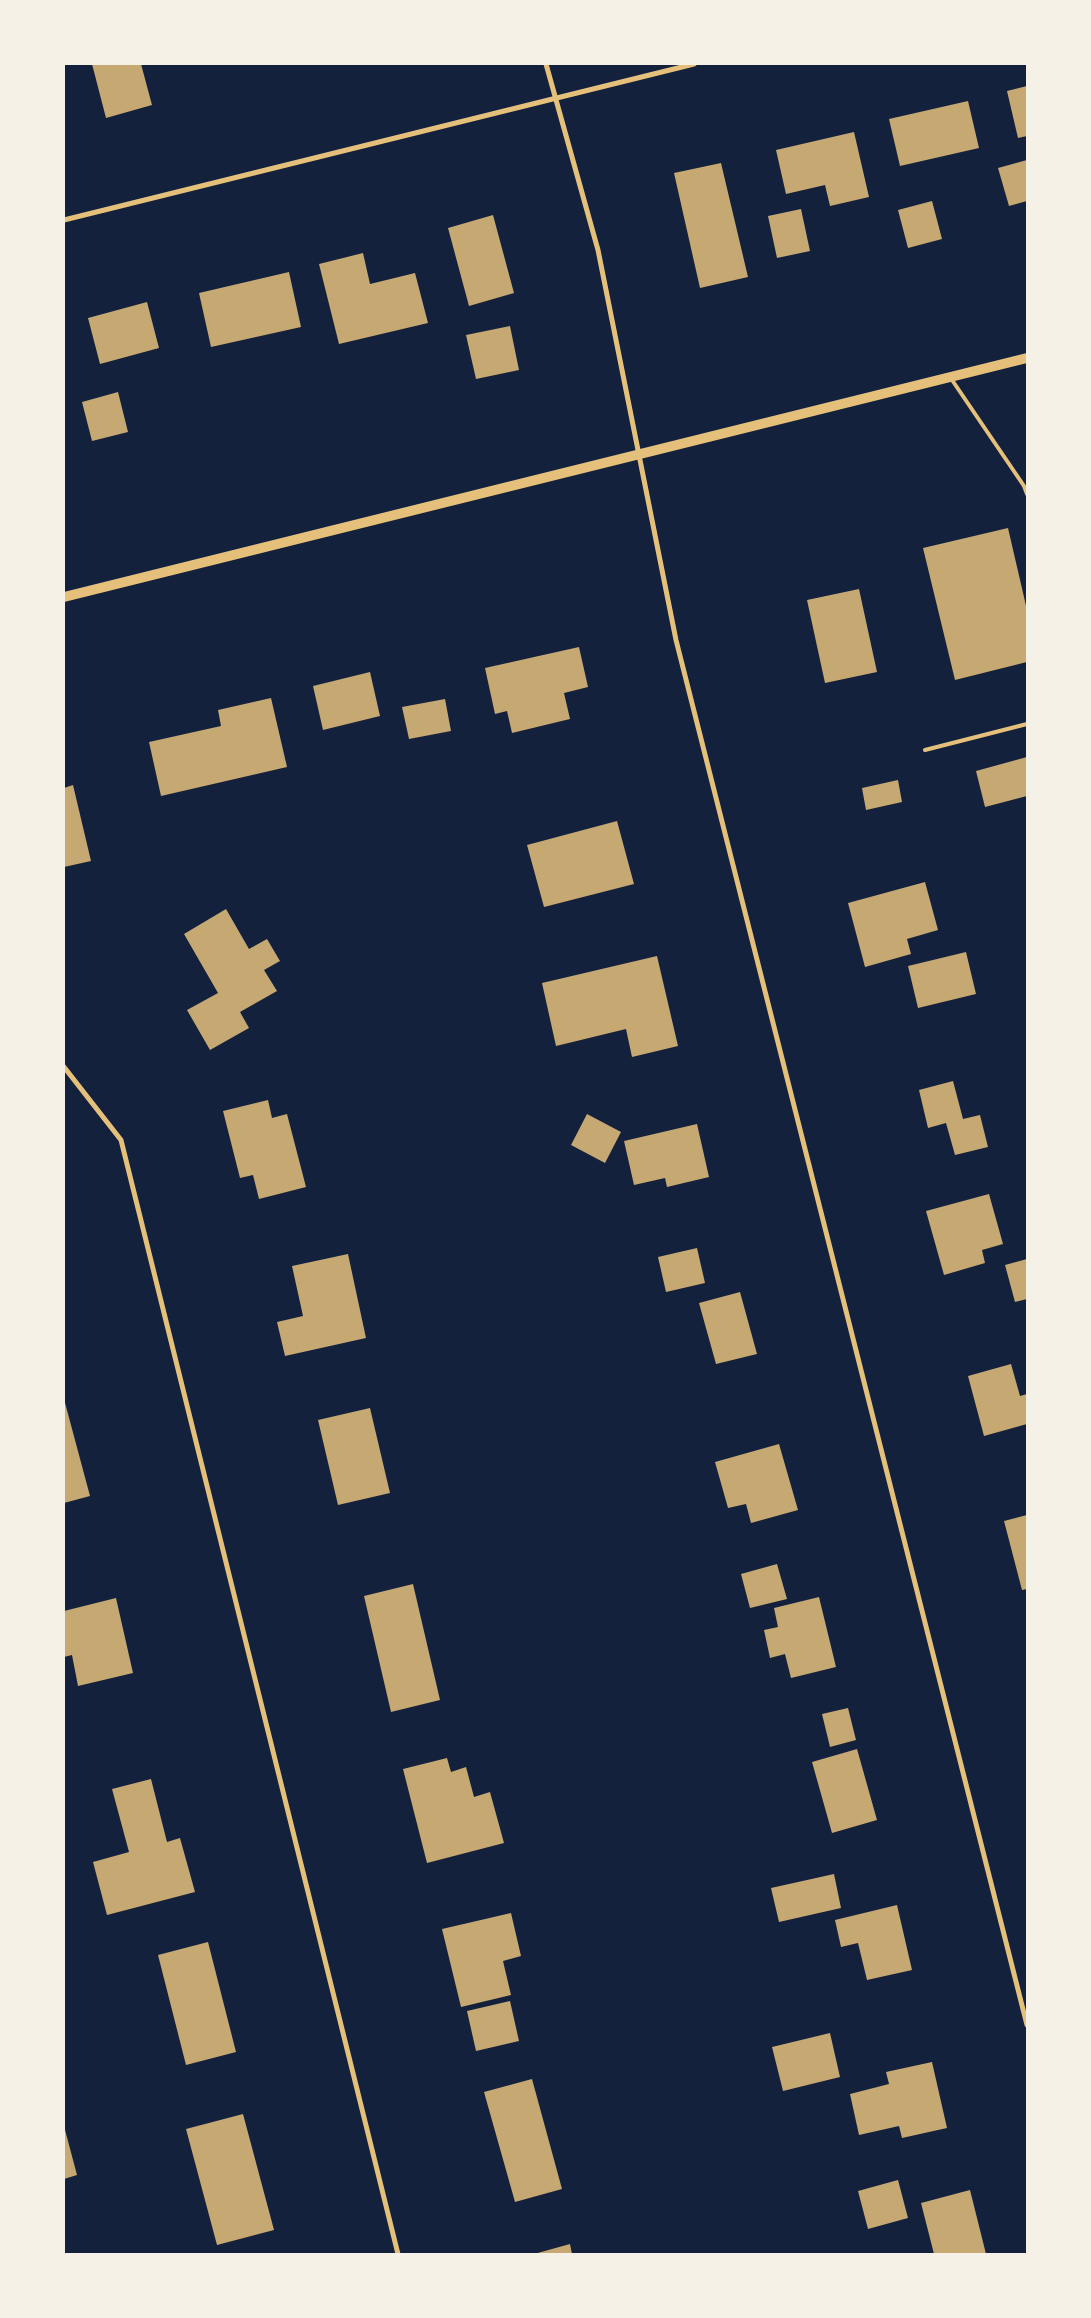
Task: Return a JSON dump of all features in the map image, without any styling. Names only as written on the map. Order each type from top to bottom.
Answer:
[{"type":"main road","points":[[64,597],[1027,358]]},
{"type":"street","points":[[546,64],[598,250],[640,454],[661,570],[681,659],[1027,2024]]},
{"type":"street","points":[[64,220],[694,64]]},
{"type":"street","points":[[64,1067],[120,1140],[398,2254]]},
{"type":"lane","points":[[950,378],[1024,486],[1027,494]]},
{"type":"lane","points":[[926,750],[1027,724]]},
{"type":"building","points":[[92,64],[141,64],[152,105],[106,118]]},
{"type":"building","points":[[1027,86],[1027,136],[1018,138],[1007,91]]},
{"type":"building","points":[[968,101],[979,148],[900,166],[889,119]]},
{"type":"building","points":[[854,132],[869,197],[830,206],[825,185],[786,194],[776,150]]},
{"type":"building","points":[[1027,160],[1027,201],[1009,206],[998,168]]},
{"type":"building","points":[[721,163],[748,277],[700,288],[674,173]]},
{"type":"building","points":[[932,201],[942,239],[908,248],[898,210]]},
{"type":"building","points":[[801,209],[810,251],[777,258],[768,216]]},
{"type":"building","points":[[493,215],[514,293],[469,306],[448,228]]},
{"type":"building","points":[[363,253],[370,284],[415,273],[428,323],[339,344],[319,264]]},
{"type":"building","points":[[289,272],[301,327],[211,347],[199,293]]},
{"type":"building","points":[[147,302],[159,348],[100,364],[88,318]]},
{"type":"building","points":[[510,326],[519,370],[476,379],[466,335]]},
{"type":"building","points":[[118,392],[128,432],[92,441],[82,402]]},
{"type":"building","points":[[1008,528],[1027,610],[1027,662],[955,680],[923,548]]},
{"type":"building","points":[[859,589],[877,672],[825,683],[807,600]]},
{"type":"building","points":[[579,647],[588,687],[564,693],[570,719],[512,733],[507,711],[495,714],[485,668]]},
{"type":"building","points":[[370,672],[380,716],[323,730],[313,686]]},
{"type":"building","points":[[271,698],[287,767],[161,796],[149,742],[221,726],[218,710]]},
{"type":"building","points":[[445,699],[451,731],[409,739],[402,707]]},
{"type":"building","points":[[1027,757],[1027,796],[985,807],[976,771]]},
{"type":"building","points":[[898,780],[902,802],[866,810],[862,788]]},
{"type":"building","points":[[73,785],[91,861],[64,867],[64,788]]},
{"type":"building","points":[[617,821],[634,884],[544,907],[527,845]]},
{"type":"building","points":[[925,882],[938,930],[907,939],[911,954],[865,967],[848,903]]},
{"type":"building","points":[[226,909],[249,949],[267,939],[280,961],[264,970],[277,991],[240,1012],[249,1028],[210,1050],[187,1010],[218,993],[184,934]]},
{"type":"building","points":[[966,952],[976,994],[918,1008],[908,966]]},
{"type":"building","points":[[657,956],[678,1046],[632,1057],[626,1029],[556,1046],[542,983]]},
{"type":"building","points":[[953,1081],[963,1119],[980,1115],[988,1147],[955,1155],[946,1123],[928,1128],[919,1090]]},
{"type":"building","points":[[268,1100],[272,1118],[287,1114],[306,1187],[259,1199],[253,1175],[240,1178],[223,1111]]},
{"type":"building","points":[[587,1114],[621,1132],[605,1163],[571,1145]]},
{"type":"building","points":[[697,1124],[709,1177],[667,1187],[665,1178],[634,1185],[624,1141]]},
{"type":"building","points":[[989,1194],[1003,1244],[982,1250],[985,1263],[944,1275],[926,1211]]},
{"type":"building","points":[[697,1248],[705,1283],[666,1292],[658,1257]]},
{"type":"building","points":[[348,1254],[366,1338],[285,1356],[277,1322],[303,1316],[292,1266]]},
{"type":"building","points":[[1027,1259],[1027,1299],[1015,1302],[1005,1265]]},
{"type":"building","points":[[740,1292],[757,1354],[716,1364],[699,1303]]},
{"type":"building","points":[[1011,1364],[1020,1396],[1027,1394],[1027,1424],[984,1436],[968,1376]]},
{"type":"building","points":[[64,1399],[90,1496],[64,1503]]},
{"type":"building","points":[[370,1408],[390,1493],[338,1505],[318,1420]]},
{"type":"building","points":[[779,1444],[798,1510],[751,1523],[746,1504],[728,1508],[715,1462]]},
{"type":"building","points":[[1027,1515],[1027,1589],[1022,1590],[1004,1521]]},
{"type":"building","points":[[777,1564],[787,1599],[750,1608],[741,1574]]},
{"type":"building","points":[[413,1584],[440,1700],[391,1712],[364,1596]]},
{"type":"building","points":[[819,1597],[836,1667],[791,1678],[785,1654],[770,1658],[764,1630],[778,1627],[774,1608]]},
{"type":"building","points":[[116,1598],[133,1673],[78,1686],[72,1655],[64,1657],[64,1611]]},
{"type":"building","points":[[848,1708],[856,1740],[830,1747],[822,1714]]},
{"type":"building","points":[[857,1749],[877,1820],[832,1833],[812,1762]]},
{"type":"building","points":[[447,1758],[451,1772],[466,1767],[474,1797],[490,1792],[504,1843],[427,1863],[403,1769]]},
{"type":"building","points":[[151,1779],[167,1842],[180,1838],[195,1892],[107,1915],[93,1862],[129,1852],[112,1789]]},
{"type":"building","points":[[834,1874],[841,1908],[779,1922],[771,1888]]},
{"type":"building","points":[[897,1905],[912,1970],[867,1980],[858,1943],[841,1947],[835,1920]]},
{"type":"building","points":[[511,1913],[521,1956],[503,1961],[511,1995],[461,2007],[442,1929]]},
{"type":"building","points":[[208,1942],[236,2052],[186,2065],[158,1955]]},
{"type":"building","points":[[510,2001],[519,2041],[476,2051],[467,2011]]},
{"type":"building","points":[[830,2033],[840,2077],[783,2091],[772,2047]]},
{"type":"building","points":[[932,2062],[947,2128],[902,2138],[899,2126],[859,2135],[850,2094],[889,2084],[886,2072]]},
{"type":"building","points":[[532,2079],[562,2189],[515,2202],[484,2092]]},
{"type":"building","points":[[243,2114],[274,2230],[217,2245],[186,2129]]},
{"type":"building","points":[[64,2126],[77,2175],[64,2179]]},
{"type":"building","points":[[898,2180],[908,2218],[868,2229],[858,2191]]},
{"type":"building","points":[[970,2190],[986,2254],[934,2254],[921,2203]]},
{"type":"building","points":[[570,2244],[572,2254],[534,2254]]}]
